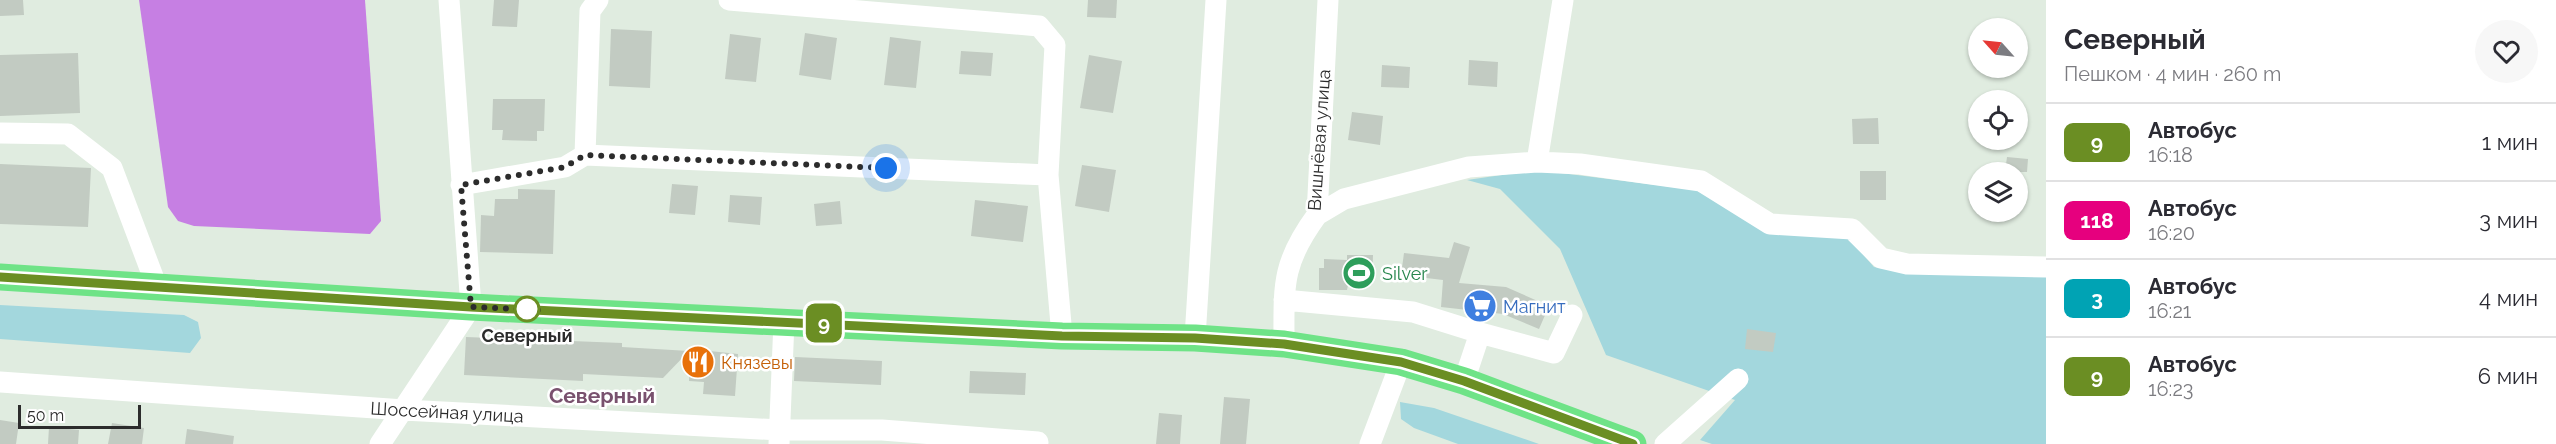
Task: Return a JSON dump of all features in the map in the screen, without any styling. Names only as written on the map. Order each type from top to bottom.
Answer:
[{"type":"main road","points":[[0,277],[471,307],[1062,336],[1195,338],[1284,344],[1401,362],[1464,381],[1633,444]]},
{"type":"street","points":[[380,444],[471,307],[449,0]]},
{"type":"street","points":[[585,155],[591,11],[598,0]]},
{"type":"street","points":[[729,0],[1039,26],[1055,45],[1048,176],[1062,336]]},
{"type":"street","points":[[1195,338],[1216,0]]},
{"type":"street","name":"Вишнёвая улица","points":[[1284,344],[1287,268],[1299,240],[1317,215],[1328,0]]},
{"type":"street","points":[[1537,162],[1563,0]]},
{"type":"street","points":[[0,133],[68,134],[112,168],[157,287]]},
{"type":"street","points":[[461,185],[565,167],[585,155],[1048,176]]},
{"type":"street","points":[[1317,215],[1344,200],[1469,167],[1537,162],[1580,164],[1701,181],[1770,224],[1852,229],[1881,258],[1907,264],[2046,267]]},
{"type":"street","points":[[1284,300],[1413,312],[1554,353],[1572,315]]},
{"type":"street","points":[[779,437],[784,321]]},
{"type":"street","points":[[1464,381],[1480,333]]},
{"type":"street","points":[[1370,444],[1401,362]]},
{"type":"street","points":[[1665,444],[1738,379]]},
{"type":"street","name":"Шоссейная улица","points":[[0,382],[779,437],[882,430],[1038,442]]},
{"type":"shaded area","points":[[139,0],[365,0],[381,221],[370,234],[194,226],[178,221],[168,207]]},
{"type":"shaded area","points":[[1537,170],[1696,190],[1766,229],[1848,237],[1874,267],[1911,273],[2046,274],[2046,444],[1712,444],[1700,440],[1735,400],[1606,355],[1560,249],[1500,189],[1467,180]]},
{"type":"shaded area","points":[[0,305],[184,315],[198,322],[201,338],[190,353],[0,339]]},
{"type":"shaded area","points":[[1400,402],[1434,408],[1539,444],[1458,444],[1414,428],[1401,419]]},
{"type":"building","points":[[0,0],[23,0],[24,15],[0,16]]},
{"type":"building","points":[[494,0],[519,0],[517,27],[492,26]]},
{"type":"building","points":[[1088,0],[1117,0],[1116,18],[1087,17]]},
{"type":"building","points":[[611,29],[652,31],[650,88],[609,86]]},
{"type":"building","points":[[805,33],[837,38],[831,80],[799,75]]},
{"type":"building","points":[[730,34],[761,38],[756,82],[725,79]]},
{"type":"building","points":[[890,37],[921,41],[916,88],[884,85]]},
{"type":"building","points":[[961,51],[993,53],[991,76],[959,74]]},
{"type":"building","points":[[78,53],[80,113],[0,116],[0,55]]},
{"type":"building","points":[[1089,55],[1122,61],[1113,113],[1080,108]]},
{"type":"building","points":[[1469,60],[1498,62],[1497,87],[1468,85]]},
{"type":"building","points":[[1382,65],[1410,67],[1409,88],[1381,87]]},
{"type":"building","points":[[493,99],[545,99],[544,131],[537,131],[537,141],[502,140],[503,130],[492,130]]},
{"type":"building","points":[[1352,112],[1383,116],[1380,145],[1348,140]]},
{"type":"building","points":[[1878,118],[1879,144],[1853,144],[1852,119]]},
{"type":"building","points":[[2007,157],[2028,159],[2028,162],[2006,162]]},
{"type":"building","points":[[0,164],[91,168],[88,227],[0,224]]},
{"type":"building","points":[[1082,165],[1116,170],[1109,212],[1075,206]]},
{"type":"building","points":[[1860,171],[1886,171],[1886,200],[1860,200]]},
{"type":"building","points":[[672,184],[698,186],[695,215],[669,213]]},
{"type":"building","points":[[518,189],[555,190],[553,254],[480,252],[481,215],[494,216],[495,199],[518,199]]},
{"type":"building","points":[[730,195],[762,197],[760,225],[728,222]]},
{"type":"building","points":[[975,200],[1028,206],[1023,242],[971,236]]},
{"type":"building","points":[[840,201],[842,224],[816,226],[814,204]]},
{"type":"building","points":[[1454,242],[1470,247],[1459,283],[1506,287],[1549,306],[1539,329],[1503,314],[1441,307],[1443,280],[1401,275],[1404,253],[1449,258]]},
{"type":"building","points":[[1347,255],[1373,255],[1372,285],[1348,285],[1347,290],[1319,290],[1319,268],[1324,268],[1324,259],[1347,260]]},
{"type":"building","points":[[1747,329],[1776,333],[1773,352],[1745,349]]},
{"type":"building","points":[[466,337],[622,343],[622,347],[689,351],[663,378],[583,374],[583,381],[464,375]]},
{"type":"building","points":[[691,349],[738,354],[735,396],[703,394],[704,382],[689,381]]},
{"type":"building","points":[[795,357],[882,361],[881,385],[794,381]]},
{"type":"building","points":[[970,371],[1026,373],[1025,395],[969,393]]},
{"type":"building","points":[[1224,397],[1250,399],[1246,444],[1220,444]]},
{"type":"building","points":[[1159,413],[1182,415],[1180,444],[1156,444]]},
{"type":"building","points":[[0,420],[19,423],[16,444],[0,444]]},
{"type":"building","points":[[112,423],[144,428],[142,444],[108,444]]},
{"type":"building","points":[[49,427],[79,430],[78,444],[48,444]]},
{"type":"building","points":[[187,429],[234,436],[233,444],[185,444]]},
{"type":"bus line","name":"9","points":[[0,277],[471,307],[1062,336],[1195,338],[1284,344],[1401,362],[1464,381],[1633,444]]},
{"type":"place","name":"Silver","points":[[1359,273]]},
{"type":"place","name":"Магнит","points":[[1480,306]]},
{"type":"place","name":"Северный","points":[[527,309]]},
{"type":"place","name":"Князевы","points":[[698,362]]},
{"type":"district","name":"Северный","points":[[602,395]]},
{"type":"route","points":[[527,309],[538,310],[471,307],[461,185],[565,167],[585,155],[886,168]]}]
